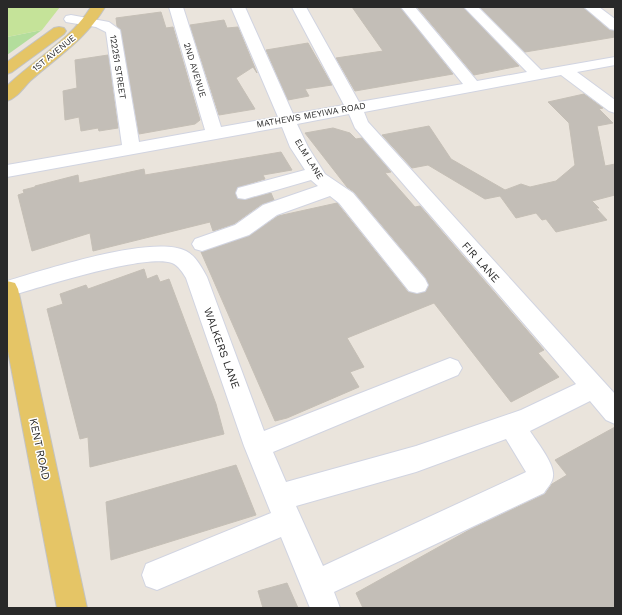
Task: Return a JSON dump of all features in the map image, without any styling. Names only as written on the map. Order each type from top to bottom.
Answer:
[{"type":"main road","name":"1ST AVENUE","points":[[7,69],[58,32],[82,7]]},
{"type":"main road","name":"1ST AVENUE","points":[[7,96],[17,84],[77,35],[98,7]]},
{"type":"main road","name":"KENT ROAD","points":[[7,289],[72,608]]},
{"type":"street","name":"2ND AVENUE","points":[[176,7],[214,132]]},
{"type":"street","name":"ELM LANE","points":[[238,7],[299,147],[322,181],[346,198],[417,285]]},
{"type":"street","name":"FIR LANE","points":[[299,7],[354,108],[361,124],[370,136],[615,412]]},
{"type":"street","points":[[408,7],[473,86]]},
{"type":"street","points":[[591,7],[615,26]]},
{"type":"street","points":[[473,9],[489,8]]},
{"type":"street","points":[[473,9],[538,75]]},
{"type":"street","name":"122251 STREET","points":[[71,19],[109,26],[113,30],[131,148]]},
{"type":"street","name":"MATHEWS MEYIWA ROAD","points":[[7,171],[214,132],[615,61]]},
{"type":"street","points":[[564,70],[615,108]]},
{"type":"street","points":[[245,193],[316,173]]},
{"type":"street","points":[[202,244],[242,230],[270,210],[333,188]]},
{"type":"street","name":"WALKERS LANE","points":[[7,289],[55,275],[145,255],[165,254],[178,256],[187,263],[196,277],[257,446],[320,596]]},
{"type":"street","points":[[257,446],[450,368]]},
{"type":"street","points":[[157,575],[283,509],[416,459],[512,426],[593,388]]},
{"type":"street","points":[[320,596],[534,483],[540,476],[540,469],[512,426]]},
{"type":"green space","points":[[7,7],[60,7],[42,30],[7,37]]},
{"type":"green space","points":[[42,30],[7,55],[7,37]]},
{"type":"building","points":[[352,7],[400,7],[453,74],[355,91],[336,58],[383,51]]},
{"type":"building","points":[[417,7],[463,7],[519,66],[474,75]]},
{"type":"building","points":[[480,7],[583,7],[609,30],[615,31],[615,37],[525,52]]},
{"type":"building","points":[[161,12],[166,28],[173,27],[200,120],[195,124],[139,134],[121,30],[117,26],[116,18]]},
{"type":"building","points":[[224,20],[227,28],[238,27],[257,73],[253,67],[236,78],[255,109],[219,115],[190,25]]},
{"type":"building","points":[[308,43],[332,85],[305,89],[309,96],[288,100],[266,50]]},
{"type":"building","points":[[108,55],[118,128],[99,131],[98,128],[81,131],[79,117],[65,120],[63,91],[77,88],[75,60]]},
{"type":"building","points":[[584,94],[603,108],[599,109],[613,123],[597,126],[605,166],[615,164],[615,195],[592,201],[607,220],[556,232],[546,219],[542,220],[536,213],[516,218],[500,196],[485,199],[428,165],[412,168],[382,135],[429,126],[451,159],[505,190],[521,184],[530,187],[556,181],[575,165],[569,123],[548,102]]},
{"type":"building","points":[[333,128],[350,133],[356,139],[362,138],[391,172],[385,173],[415,207],[420,206],[544,350],[538,353],[559,377],[511,402],[434,303],[347,338],[364,367],[350,372],[359,387],[287,418],[275,421],[201,252],[249,236],[278,216],[337,203],[408,292],[417,294],[425,292],[429,286],[426,278],[354,192],[347,187],[305,133]]},
{"type":"building","points":[[281,152],[292,170],[263,175],[265,179],[238,187],[235,192],[238,199],[245,200],[271,193],[274,200],[262,204],[234,224],[213,231],[210,222],[93,251],[90,233],[32,251],[18,195],[24,193],[23,190],[78,175],[79,183],[144,169],[145,175]]},
{"type":"building","points":[[144,269],[147,279],[157,275],[160,282],[169,279],[216,404],[224,434],[90,467],[88,437],[80,439],[47,309],[63,304],[60,294],[86,285],[88,289]]},
{"type":"building","points":[[615,427],[615,608],[363,608],[356,593],[471,529],[545,494],[552,484],[567,475],[555,460]]},
{"type":"building","points":[[236,465],[256,515],[111,560],[106,502]]},
{"type":"building","points":[[287,583],[298,608],[263,608],[258,591]]}]
